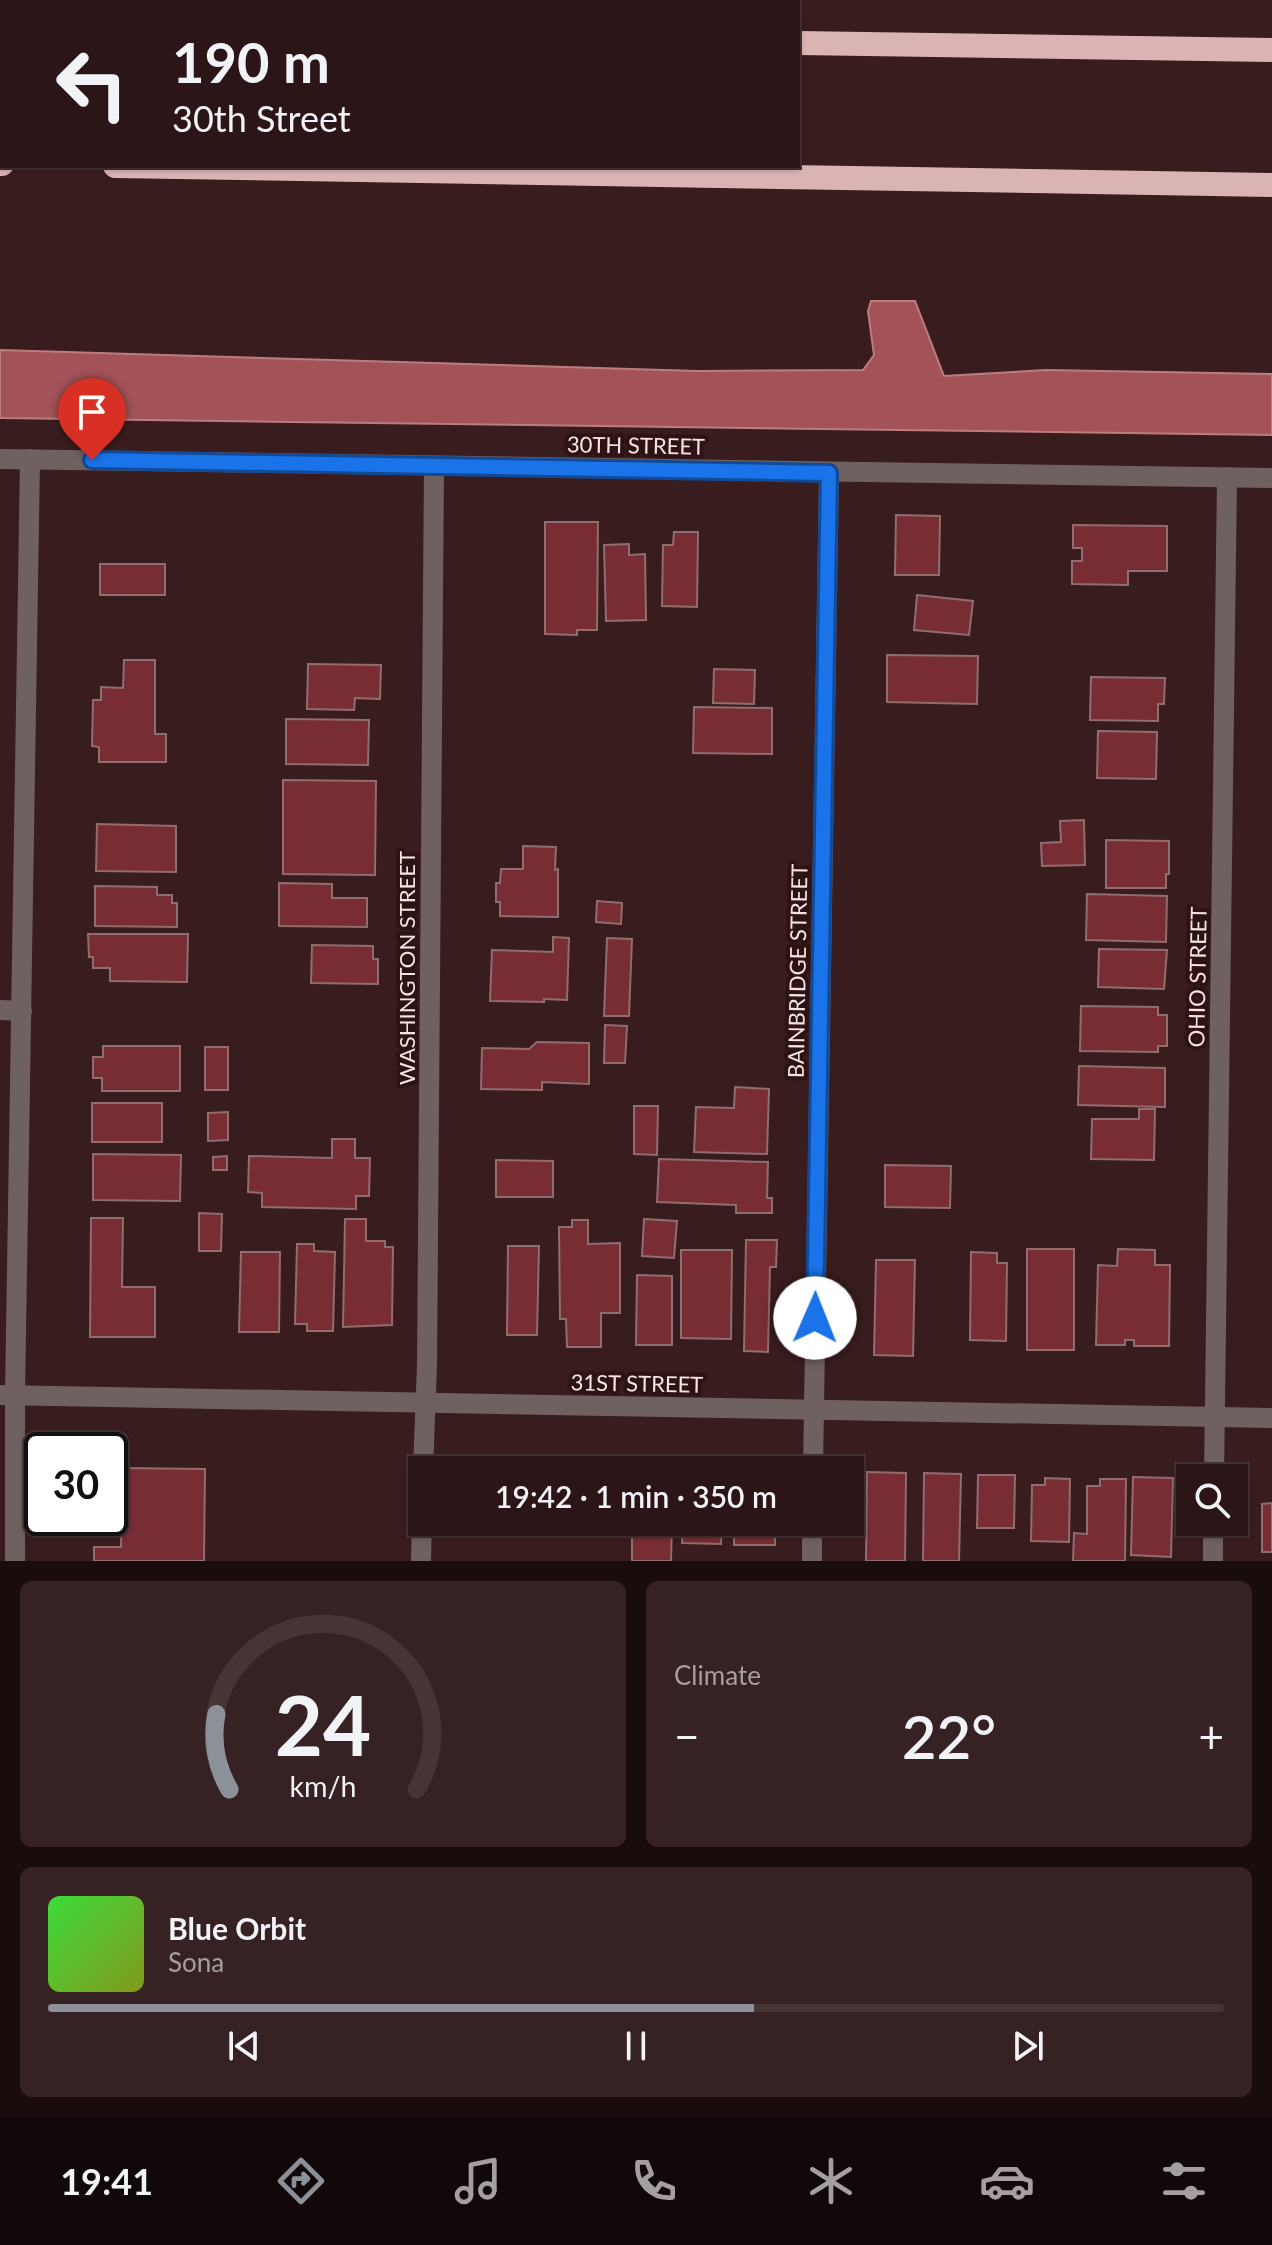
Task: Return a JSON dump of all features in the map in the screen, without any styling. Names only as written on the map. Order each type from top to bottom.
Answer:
[{"type":"highway","points":[[800,43],[1272,50]]},
{"type":"highway","points":[[237,168],[1272,185]]},
{"type":"street","name":"30TH STREET","points":[[0,459],[1272,478]]},
{"type":"street","points":[[15,1561],[7,1395],[22,1011],[30,459]]},
{"type":"street","name":"WASHINGTON STREET","points":[[423,1456],[434,466]]},
{"type":"street","name":"BAINBRIDGE STREET","points":[[813,1456],[829,473]]},
{"type":"street","name":"OHIO STREET","points":[[1214,1464],[1227,477]]},
{"type":"street","points":[[0,1010],[22,1011]]},
{"type":"street","name":"31ST STREET","points":[[7,1395],[1272,1418]]},
{"type":"street","points":[[421,1561],[422,1536]]},
{"type":"street","points":[[812,1536],[812,1561]]},
{"type":"street","points":[[1213,1536],[1213,1561]]},
{"type":"shaded area","points":[[871,301],[915,301],[944,376],[1046,370],[1272,374],[1272,435],[0,418],[0,350],[697,371],[863,370],[874,355],[868,311]]},
{"type":"building","points":[[896,515],[940,516],[939,575],[895,575]]},
{"type":"building","points":[[545,522],[598,522],[597,630],[577,630],[577,635],[545,634]]},
{"type":"building","points":[[1073,525],[1167,526],[1167,571],[1128,571],[1128,585],[1072,584],[1072,561],[1082,561],[1082,548],[1073,548]]},
{"type":"building","points":[[674,532],[698,532],[697,607],[662,606],[663,545],[673,545]]},
{"type":"building","points":[[629,544],[629,555],[645,554],[646,620],[606,621],[604,545]]},
{"type":"building","points":[[100,564],[165,564],[165,595],[100,595]]},
{"type":"building","points":[[917,595],[973,601],[969,635],[914,630]]},
{"type":"building","points":[[887,655],[978,656],[977,704],[887,702]]},
{"type":"building","points":[[124,660],[155,660],[155,734],[166,734],[166,762],[99,762],[99,747],[92,746],[93,700],[101,700],[101,687],[123,688]]},
{"type":"building","points":[[308,664],[381,665],[380,699],[355,698],[354,710],[307,709]]},
{"type":"building","points":[[714,669],[755,670],[754,704],[713,703]]},
{"type":"building","points":[[1091,677],[1165,678],[1164,704],[1158,704],[1158,721],[1090,720]]},
{"type":"building","points":[[694,707],[772,708],[772,754],[693,753]]},
{"type":"building","points":[[286,719],[369,720],[368,765],[286,764]]},
{"type":"building","points":[[1098,731],[1157,732],[1156,779],[1097,778]]},
{"type":"building","points":[[283,780],[376,781],[375,875],[283,874]]},
{"type":"building","points":[[1084,820],[1085,865],[1042,866],[1041,843],[1061,842],[1060,821]]},
{"type":"building","points":[[97,824],[176,826],[176,872],[96,871]]},
{"type":"building","points":[[1106,840],[1169,841],[1166,888],[1106,888]]},
{"type":"building","points":[[523,846],[556,847],[558,917],[500,916],[496,883],[500,883],[501,869],[523,869]]},
{"type":"building","points":[[279,883],[332,884],[332,898],[367,898],[367,927],[279,926]]},
{"type":"building","points":[[95,886],[157,887],[157,895],[172,895],[172,903],[177,903],[177,927],[95,926]]},
{"type":"building","points":[[1087,894],[1167,896],[1166,942],[1086,940]]},
{"type":"building","points":[[597,901],[622,903],[621,924],[596,922]]},
{"type":"building","points":[[88,934],[188,934],[187,982],[110,981],[110,968],[93,968]]},
{"type":"building","points":[[553,937],[569,938],[567,1000],[490,1001],[492,950],[553,952]]},
{"type":"building","points":[[607,938],[632,939],[629,1016],[604,1016]]},
{"type":"building","points":[[312,945],[373,946],[373,959],[378,959],[378,984],[311,983]]},
{"type":"building","points":[[1099,949],[1167,950],[1164,989],[1098,987]]},
{"type":"building","points":[[1081,1006],[1158,1007],[1158,1015],[1167,1015],[1167,1046],[1158,1046],[1158,1052],[1080,1051]]},
{"type":"building","points":[[605,1025],[627,1026],[625,1063],[604,1063]]},
{"type":"building","points":[[537,1042],[589,1043],[589,1084],[542,1082],[542,1090],[481,1089],[482,1048],[529,1049]]},
{"type":"building","points":[[103,1046],[180,1046],[180,1091],[102,1091],[102,1078],[93,1078],[93,1057],[103,1057]]},
{"type":"building","points":[[205,1047],[228,1047],[228,1090],[205,1090]]},
{"type":"building","points":[[1079,1066],[1165,1068],[1165,1107],[1078,1105]]},
{"type":"building","points":[[735,1087],[769,1089],[767,1154],[694,1152],[696,1107],[734,1108]]},
{"type":"building","points":[[92,1103],[162,1103],[162,1142],[92,1142]]},
{"type":"building","points":[[634,1106],[658,1106],[657,1155],[634,1154]]},
{"type":"building","points":[[1139,1109],[1155,1109],[1154,1160],[1091,1159],[1092,1119],[1139,1119]]},
{"type":"building","points":[[228,1112],[228,1140],[208,1141],[208,1113]]},
{"type":"building","points":[[332,1139],[355,1139],[355,1158],[370,1158],[369,1196],[356,1196],[356,1209],[262,1207],[262,1193],[248,1192],[249,1156],[332,1158]]},
{"type":"building","points":[[93,1154],[181,1155],[180,1201],[93,1200]]},
{"type":"building","points":[[227,1156],[227,1170],[213,1170],[213,1157]]},
{"type":"building","points":[[659,1159],[768,1162],[767,1198],[772,1198],[772,1213],[736,1213],[736,1205],[657,1202]]},
{"type":"building","points":[[496,1160],[553,1161],[553,1197],[496,1197]]},
{"type":"building","points":[[885,1165],[951,1166],[950,1208],[885,1207]]},
{"type":"building","points":[[199,1213],[222,1214],[221,1251],[199,1251]]},
{"type":"building","points":[[91,1218],[123,1218],[122,1287],[155,1287],[155,1337],[90,1337]]},
{"type":"building","points":[[345,1219],[366,1219],[366,1241],[385,1241],[385,1247],[393,1247],[392,1325],[343,1327]]},
{"type":"building","points":[[644,1219],[677,1221],[674,1258],[642,1256]]},
{"type":"building","points":[[572,1220],[588,1220],[588,1244],[620,1243],[620,1313],[601,1313],[601,1347],[567,1347],[566,1319],[560,1319],[559,1227],[572,1227]]},
{"type":"building","points":[[746,1240],[777,1240],[776,1267],[770,1267],[768,1352],[744,1351]]},
{"type":"building","points":[[297,1244],[314,1244],[314,1251],[335,1252],[333,1331],[307,1331],[307,1324],[295,1324]]},
{"type":"building","points":[[508,1246],[539,1246],[537,1335],[507,1335]]},
{"type":"building","points":[[1027,1249],[1074,1249],[1074,1350],[1027,1350]]},
{"type":"building","points":[[1118,1249],[1155,1250],[1155,1265],[1170,1265],[1169,1346],[1134,1346],[1134,1340],[1125,1340],[1125,1345],[1096,1345],[1098,1265],[1117,1266]]},
{"type":"building","points":[[681,1250],[732,1250],[731,1339],[681,1338]]},
{"type":"building","points":[[241,1252],[280,1252],[279,1332],[239,1332]]},
{"type":"building","points":[[971,1252],[997,1253],[997,1263],[1007,1263],[1006,1341],[970,1340]]},
{"type":"building","points":[[876,1260],[915,1260],[913,1356],[874,1355]]},
{"type":"building","points":[[637,1275],[672,1276],[672,1345],[636,1345]]},
{"type":"building","points":[[128,1468],[205,1469],[204,1561],[94,1561],[94,1547],[121,1547],[121,1536],[128,1536]]},
{"type":"building","points":[[867,1472],[906,1473],[905,1561],[866,1561]]},
{"type":"building","points":[[924,1473],[961,1474],[959,1561],[923,1561]]},
{"type":"building","points":[[978,1475],[1015,1475],[1014,1528],[977,1528]]},
{"type":"building","points":[[1133,1477],[1173,1478],[1171,1557],[1131,1555]]},
{"type":"building","points":[[1045,1478],[1070,1479],[1069,1542],[1031,1541],[1032,1485],[1045,1485]]},
{"type":"building","points":[[1100,1479],[1126,1479],[1125,1561],[1073,1561],[1074,1533],[1087,1534],[1087,1486],[1100,1486]]},
{"type":"building","points":[[1272,1503],[1272,1552],[1262,1552],[1262,1504]]},
{"type":"building","points":[[632,1536],[672,1536],[671,1561],[632,1561]]},
{"type":"building","points":[[682,1536],[721,1536],[721,1544],[682,1543]]},
{"type":"building","points":[[734,1536],[775,1536],[775,1545],[734,1545]]},
{"type":"route","points":[[92,460],[829,473],[815,1318]]}]
